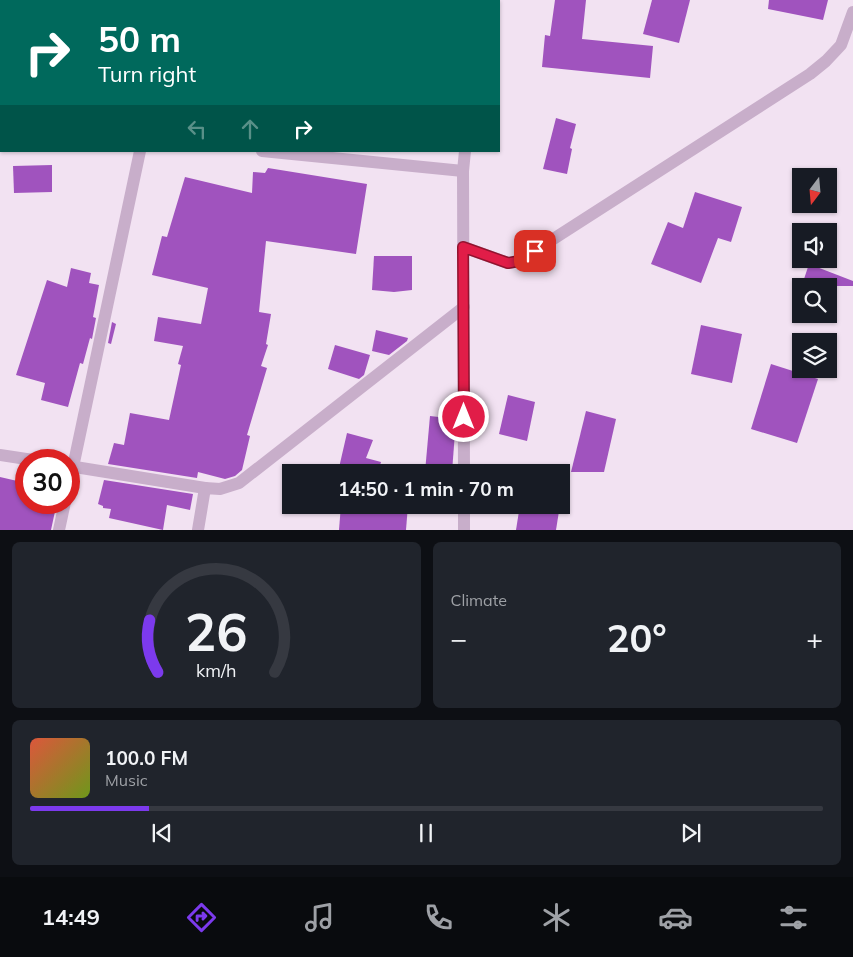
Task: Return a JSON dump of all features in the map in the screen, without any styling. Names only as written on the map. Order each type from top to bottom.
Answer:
[{"type":"street","points":[[463,247],[508,263],[519,261],[810,74],[841,45],[853,12]]},
{"type":"street","points":[[75,449],[140,152]]},
{"type":"street","points":[[272,152],[463,171]]},
{"type":"street","points":[[464,464],[463,171],[465,152]]},
{"type":"street","points":[[80,467],[205,488],[220,489],[239,483],[464,307]]},
{"type":"street","points":[[0,455],[15,457]]},
{"type":"street","points":[[198,530],[205,488]]},
{"type":"street","points":[[59,530],[62,514]]},
{"type":"street","points":[[464,514],[464,530]]},
{"type":"building","points":[[555,0],[586,0],[582,39],[653,46],[650,78],[542,67],[545,35],[550,36]]},
{"type":"building","points":[[652,0],[690,0],[679,43],[643,34]]},
{"type":"building","points":[[769,0],[828,0],[823,20],[768,9]]},
{"type":"building","points":[[556,118],[576,124],[570,148],[572,149],[567,174],[543,169]]},
{"type":"building","points":[[52,165],[52,192],[14,193],[13,166]]},
{"type":"building","points":[[268,168],[367,184],[356,254],[266,241],[259,312],[271,314],[266,344],[268,345],[261,366],[267,368],[247,435],[250,436],[242,470],[235,476],[225,479],[198,472],[197,478],[108,464],[114,443],[124,445],[130,413],[169,420],[181,365],[178,364],[183,346],[154,341],[158,317],[201,324],[208,288],[152,275],[162,236],[167,237],[185,177],[252,193],[253,172],[265,173]]},
{"type":"building","points":[[695,192],[742,207],[731,242],[718,238],[701,283],[651,264],[668,222],[683,228]]},
{"type":"building","points":[[374,256],[412,256],[412,290],[394,292],[372,290]]},
{"type":"building","points":[[71,268],[91,273],[89,283],[99,285],[93,317],[96,318],[92,339],[90,338],[83,364],[80,363],[68,407],[41,400],[45,383],[16,375],[47,280],[67,287]]},
{"type":"building","points":[[808,268],[819,268],[853,281],[853,286],[837,286],[837,278],[804,278]]},
{"type":"building","points":[[112,322],[116,324],[111,344],[108,343]]},
{"type":"building","points":[[701,325],[742,334],[732,383],[691,374]]},
{"type":"building","points":[[376,330],[408,338],[407,341],[389,355],[372,351]]},
{"type":"building","points":[[335,345],[370,355],[364,375],[359,379],[328,369]]},
{"type":"building","points":[[771,364],[792,371],[792,378],[818,379],[797,443],[751,429]]},
{"type":"building","points":[[508,395],[535,402],[527,441],[499,434]]},
{"type":"building","points":[[586,411],[616,419],[604,472],[571,472]]},
{"type":"building","points":[[430,416],[456,419],[453,464],[426,464]]},
{"type":"building","points":[[347,433],[373,440],[366,458],[381,462],[380,464],[340,464]]},
{"type":"building","points":[[0,477],[15,480],[15,514],[54,514],[51,530],[0,530]]},
{"type":"building","points":[[104,480],[193,494],[190,510],[167,505],[163,530],[109,518],[111,509],[103,508],[103,506],[98,504]]},
{"type":"building","points":[[340,514],[407,514],[406,530],[339,530]]},
{"type":"building","points":[[519,514],[559,514],[556,530],[516,530]]},
{"type":"route","points":[[464,417],[463,247],[508,263],[519,261],[535,251]]}]
